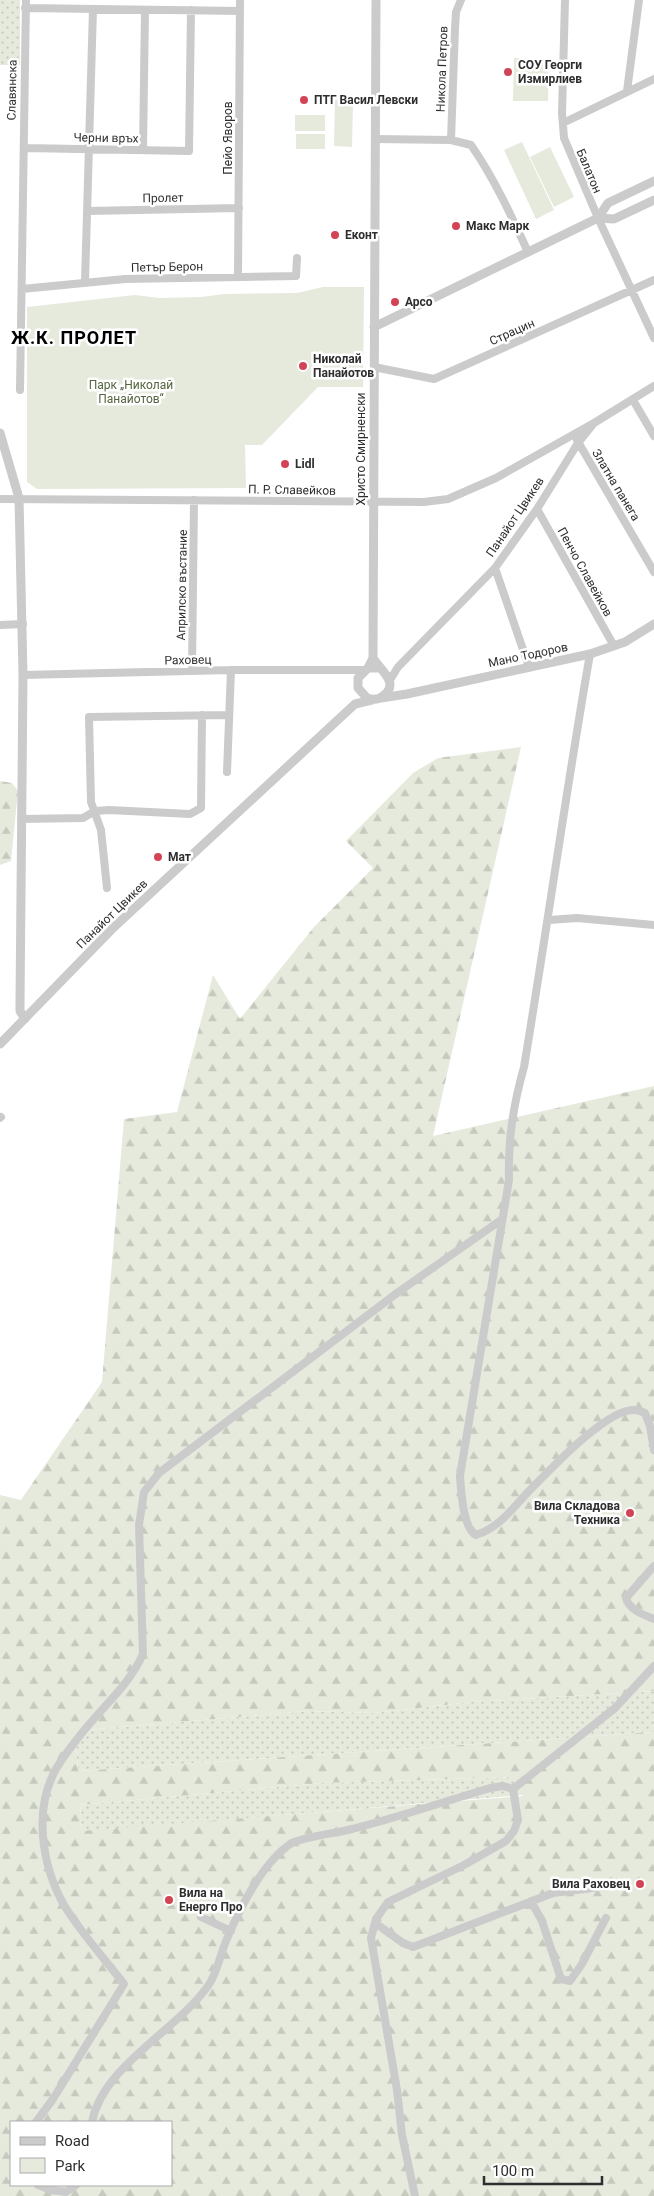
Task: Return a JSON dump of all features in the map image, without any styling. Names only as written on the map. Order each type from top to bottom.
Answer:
[{"type":"street","name":"Пейо Яворов","points":[[238,276],[240,0]]},
{"type":"street","name":"Христо Смирненски","points":[[366,669],[373,658],[376,0]]},
{"type":"street","name":"Никола Петров","points":[[451,140],[456,12],[461,0]]},
{"type":"street","name":"Балатон","points":[[565,0],[562,123],[565,144],[654,338]]},
{"type":"street","points":[[628,91],[639,0]]},
{"type":"street","points":[[26,4],[93,9],[240,10]]},
{"type":"street","name":"Славянска","points":[[20,390],[26,4]]},
{"type":"street","points":[[85,282],[93,9]]},
{"type":"street","points":[[143,150],[145,10]]},
{"type":"street","name":"Черни връх","points":[[24,148],[189,151],[191,10]]},
{"type":"street","points":[[562,123],[654,78]]},
{"type":"street","points":[[375,139],[451,140],[470,145],[486,166],[528,252]]},
{"type":"street","points":[[598,218],[608,203],[654,180]]},
{"type":"street","points":[[374,327],[598,218],[614,219],[654,200]]},
{"type":"street","name":"Пролет","points":[[87,211],[239,208]]},
{"type":"street","name":"Петър Берон","points":[[22,289],[85,282],[238,276],[296,276],[297,258]]},
{"type":"street","name":"Страцин","points":[[374,367],[434,379],[654,280]]},
{"type":"street","name":"Панайот Цвикев","points":[[389,684],[398,667],[495,568],[537,509],[578,443],[594,423],[654,386]]},
{"type":"street","points":[[633,400],[654,436]]},
{"type":"street","name":"П. Р. Славейков","points":[[0,499],[424,502],[448,498],[496,478],[594,423]]},
{"type":"street","points":[[0,433],[19,498],[23,624],[20,1011],[25,1019]]},
{"type":"street","name":"Златна панега","points":[[577,434],[578,443],[654,572]]},
{"type":"street","name":"Априлско въстание","points":[[192,671],[194,500]]},
{"type":"street","name":"Пенчо Славейков","points":[[537,509],[614,646]]},
{"type":"street","points":[[495,568],[529,667]]},
{"type":"street","points":[[0,625],[23,624]]},
{"type":"street","name":"Мано Тодоров","points":[[377,699],[590,654],[614,646],[654,624]]},
{"type":"street","points":[[590,654],[564,812],[549,920],[524,1067],[518,1088],[508,1144],[509,1180],[460,1476],[462,1503],[469,1529],[476,1535],[495,1526],[544,1476],[591,1433],[612,1417],[627,1410],[636,1409],[654,1418]]},
{"type":"street","points":[[373,658],[389,684],[402,695]]},
{"type":"street","points":[[389,684],[377,699],[363,696],[358,688],[355,674],[366,669],[398,667]]},
{"type":"street","points":[[227,772],[231,670]]},
{"type":"street","name":"Раховец","points":[[23,675],[231,670],[355,674]]},
{"type":"street","points":[[355,704],[358,688]]},
{"type":"street","name":"Панайот Цвикев","points":[[0,1044],[112,928],[355,704],[377,699]]},
{"type":"street","points":[[22,819],[83,818],[95,811],[190,814],[201,808],[202,715]]},
{"type":"street","points":[[107,888],[101,830],[91,802],[90,717],[229,715]]},
{"type":"street","points":[[549,920],[577,918],[654,925]]},
{"type":"street","points":[[37,2121],[53,2099],[124,1984],[64,1904],[52,1875],[44,1846],[43,1812],[48,1789],[56,1770],[77,1738],[136,1670],[143,1654],[139,1525],[144,1492],[159,1473],[242,1408],[397,1293],[501,1220]]},
{"type":"street","points":[[645,1414],[650,1426],[654,1450]]},
{"type":"street","points":[[654,1566],[626,1598],[633,1608],[654,1620]]},
{"type":"street","points":[[513,1789],[615,1708],[654,1666]]},
{"type":"street","points":[[92,2121],[97,2102],[113,2078],[185,2012],[209,1985],[245,1900],[276,1856],[292,1842],[386,1821],[490,1788],[503,1786],[513,1789]]},
{"type":"street","points":[[415,2196],[402,2135],[397,2090],[372,1938],[375,1923],[388,1902],[464,1865],[506,1841],[514,1831],[518,1820],[513,1789]]},
{"type":"street","points":[[375,1923],[403,1943],[413,1947],[553,1893],[608,1886]]},
{"type":"street","points":[[531,1901],[542,1922],[561,1980],[570,1981],[582,1964],[606,1918]]},
{"type":"street","points":[[201,1917],[231,1931]]},
{"type":"street","points":[[40,2186],[50,2190],[66,2192],[75,2186]]},
{"type":"green space","points":[[0,0],[20,0],[20,65],[0,65]]},
{"type":"green space","points":[[514,58],[549,59],[548,101],[513,101]]},
{"type":"green space","points":[[335,100],[353,101],[352,147],[334,146]]},
{"type":"green space","points":[[295,115],[325,115],[325,131],[295,131]]},
{"type":"green space","points":[[296,134],[325,134],[325,149],[296,149]]},
{"type":"green space","points":[[522,142],[554,210],[536,219],[504,150]]},
{"type":"green space","points":[[550,147],[574,197],[554,207],[530,157]]},
{"type":"green space","name":"Парк „Николай Панайотов“","points":[[323,287],[364,287],[363,387],[318,387],[262,445],[245,445],[246,488],[37,489],[27,482],[27,307],[135,295],[160,298],[201,297],[224,294],[297,293]]},
{"type":"green space","points":[[521,747],[433,1136],[654,1086],[654,1691],[471,1702],[374,1713],[308,1711],[75,1731],[78,1771],[654,1732],[654,2196],[0,2196],[0,1495],[21,1500],[102,1382],[124,1119],[177,1112],[213,975],[240,1019],[314,927],[373,868],[346,841],[413,773],[438,758]],"holes":[[[514,1777],[523,1796],[82,1831],[80,1805],[322,1783]]]},
{"type":"green space","points":[[0,781],[12,783],[18,791],[11,861],[0,865]]},
{"type":"green space","points":[[654,1691],[654,1732],[78,1771],[75,1731],[308,1711],[374,1713],[471,1702]]},
{"type":"green space","points":[[515,1777],[523,1795],[82,1832],[80,1805],[322,1783]]},
{"type":"place","name":"СОУ Георги Измирлиев","points":[[508,72]]},
{"type":"place","name":"ПТГ Васил Левски","points":[[304,100]]},
{"type":"place","name":"Макс Марк","points":[[456,226]]},
{"type":"place","name":"Еконт","points":[[335,235]]},
{"type":"place","name":"Арсо","points":[[395,302]]},
{"type":"place","name":"Николай Панайотов","points":[[303,366]]},
{"type":"place","name":"Lidl","points":[[285,464]]},
{"type":"place","name":"Мат","points":[[158,857]]},
{"type":"place","name":"Вила Складова Техника","points":[[630,1513]]},
{"type":"place","name":"Вила Раховец","points":[[640,1884]]},
{"type":"place","name":"Вила на Енерго Про","points":[[169,1900]]},
{"type":"district","name":"Ж.К. ПРОЛЕТ","points":[[74,337]]}]
